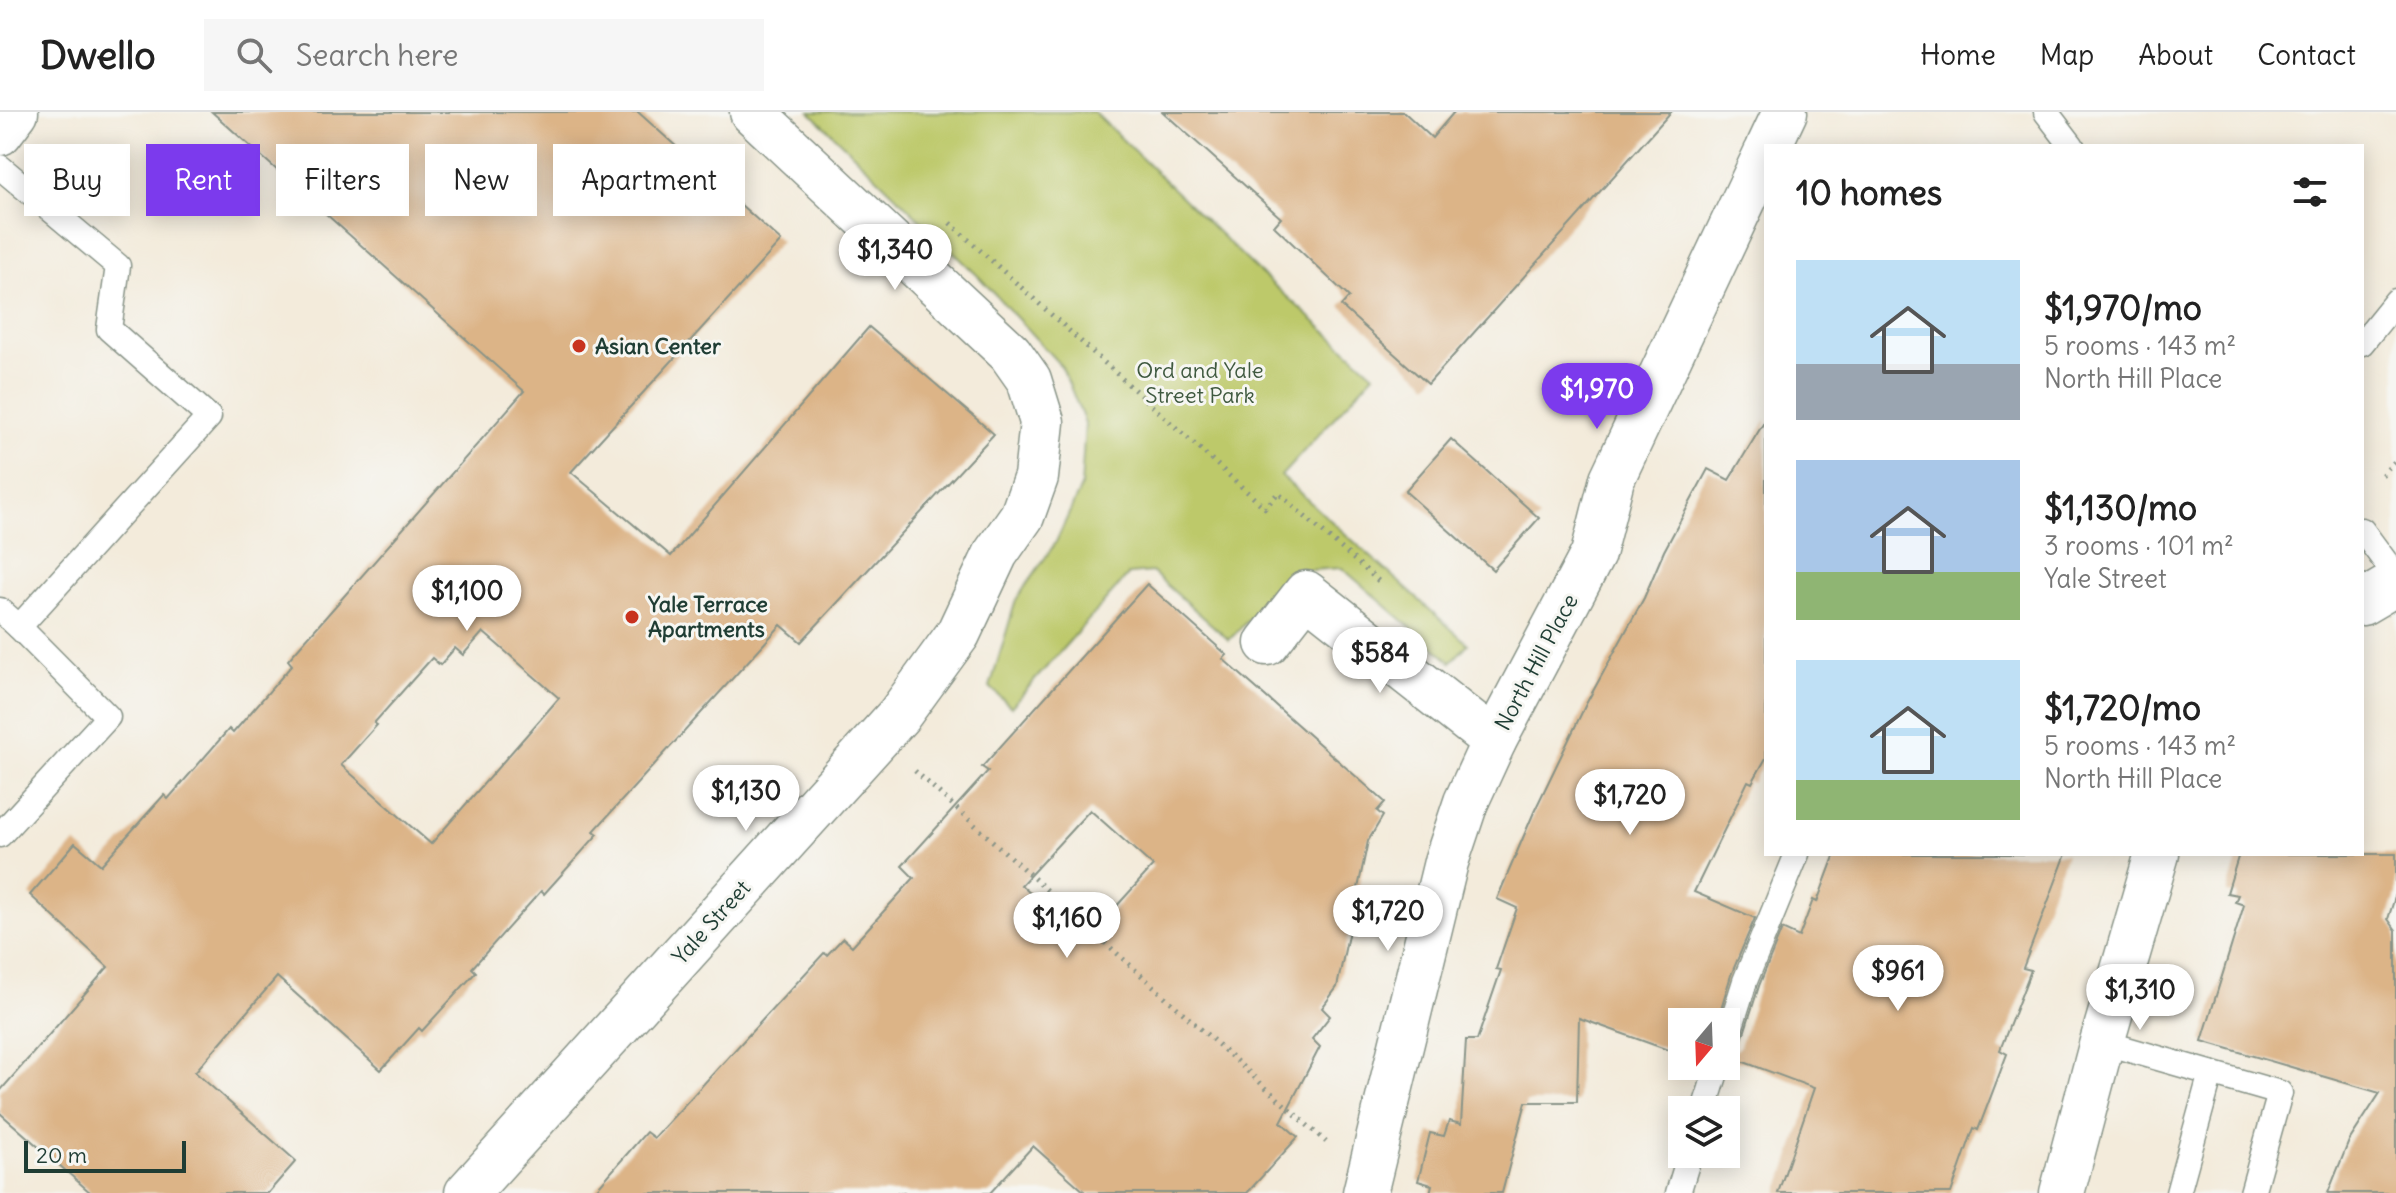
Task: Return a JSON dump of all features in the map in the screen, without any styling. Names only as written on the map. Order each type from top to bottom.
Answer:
[{"type":"street","points":[[0,133],[16,112]]},
{"type":"street","name":"Yale Street","points":[[467,1193],[899,715],[958,634],[996,553],[1022,516],[1036,477],[1042,422],[1029,380],[1010,353],[752,112]]},
{"type":"street","points":[[1770,144],[1785,112]]},
{"type":"street","name":"North Hill Place","points":[[1366,1187],[1446,862],[1466,802],[1494,741],[1593,554],[1612,479],[1764,157]]},
{"type":"street","points":[[2364,602],[2396,583]]},
{"type":"street","points":[[1267,643],[1306,593],[1494,741]]},
{"type":"street","points":[[2062,1193],[2156,856]]},
{"type":"lane","points":[[2046,112],[2070,144]]},
{"type":"lane","points":[[0,167],[118,266],[109,329],[209,417],[19,627]]},
{"type":"lane","points":[[2364,341],[2396,301]]},
{"type":"lane","points":[[2364,533],[2396,576]]},
{"type":"lane","points":[[0,610],[108,717],[0,835]]},
{"type":"lane","points":[[1737,1008],[1796,856]]},
{"type":"lane","points":[[2102,1042],[2280,1093],[2252,1193]]},
{"type":"lane","points":[[2178,1193],[2211,1073]]},
{"type":"lane","points":[[1678,1193],[1686,1168]]},
{"type":"path","points":[[946,219],[1265,508],[1278,493],[1316,526]]},
{"type":"path","points":[[2382,475],[2396,460]]},
{"type":"path","points":[[878,737],[1366,1187]]},
{"type":"green space","name":"Ord and Yale Street Park","points":[[810,112],[1094,112],[1258,271],[1374,374],[1281,476],[1468,644],[1451,662],[1342,568],[1295,571],[1229,640],[1152,572],[1129,574],[1011,707],[990,687],[1016,600],[1056,542],[1081,487],[1085,423],[1062,367],[980,278]]},
{"type":"building","points":[[212,112],[638,112],[673,144],[553,144],[553,216],[745,216],[745,209],[781,241],[571,472],[671,556],[869,327],[994,434],[801,642],[781,625],[594,831],[598,834],[544,894],[541,891],[472,968],[476,972],[381,1070],[277,977],[195,1072],[296,1161],[268,1193],[91,1193],[0,1113],[0,1091],[108,967],[30,895],[75,843],[101,865],[164,795],[168,799],[229,729],[233,733],[292,665],[288,660],[524,391],[328,216],[409,216],[409,144],[276,144],[276,169],[260,155],[260,144],[248,144]],"holes":[[[483,632],[559,698],[431,844],[341,765],[432,658],[440,665],[455,648],[463,655]]]},
{"type":"building","points":[[1163,112],[1404,112],[1432,138],[1454,112],[1671,112],[1428,384],[1341,306],[1349,297],[1274,226],[1281,218]]},
{"type":"building","points":[[1764,422],[1764,762],[1752,783],[1748,781],[1694,892],[1755,918],[1731,975],[1721,1008],[1668,1008],[1668,1050],[1579,1018],[1577,1102],[1526,1102],[1502,1193],[1430,1193],[1432,1185],[1418,1181],[1430,1133],[1444,1136],[1449,1121],[1461,1124],[1466,1040],[1477,1040],[1501,970],[1496,969],[1517,908],[1497,899],[1534,812],[1586,704],[1644,598],[1664,551],[1708,469],[1729,480]]},
{"type":"building","points":[[1451,439],[1539,518],[1493,570],[1405,491]]},
{"type":"building","points":[[1147,584],[1227,655],[1223,659],[1385,802],[1377,811],[1383,816],[1368,841],[1337,987],[1322,1008],[1330,1016],[1312,1039],[1320,1047],[1281,1122],[1298,1137],[1247,1193],[1086,1193],[1033,1146],[990,1193],[593,1193],[646,1132],[654,1138],[824,953],[827,955],[843,938],[852,946],[914,878],[902,866],[988,771],[982,767]],"holes":[[[1090,810],[1153,866],[1084,942],[1021,885]]]},
{"type":"building","points":[[2396,854],[2396,894],[2388,919],[2396,930],[2396,1193],[2328,1193],[2349,1141],[2380,1093],[2202,1041],[2244,905],[2235,902],[2238,895],[2227,893],[2238,856]]},
{"type":"building","points":[[1834,856],[2065,856],[2023,968],[2031,970],[2000,1050],[2007,1054],[1978,1130],[1974,1128],[1951,1193],[1778,1193],[1814,1088],[1740,1062],[1740,1046],[1782,929],[1799,937],[1813,900],[1817,902]]},
{"type":"place","name":"Asian Center","points":[[579,346]]},
{"type":"place","name":"Yale Terrace Apartments","points":[[632,617]]}]
